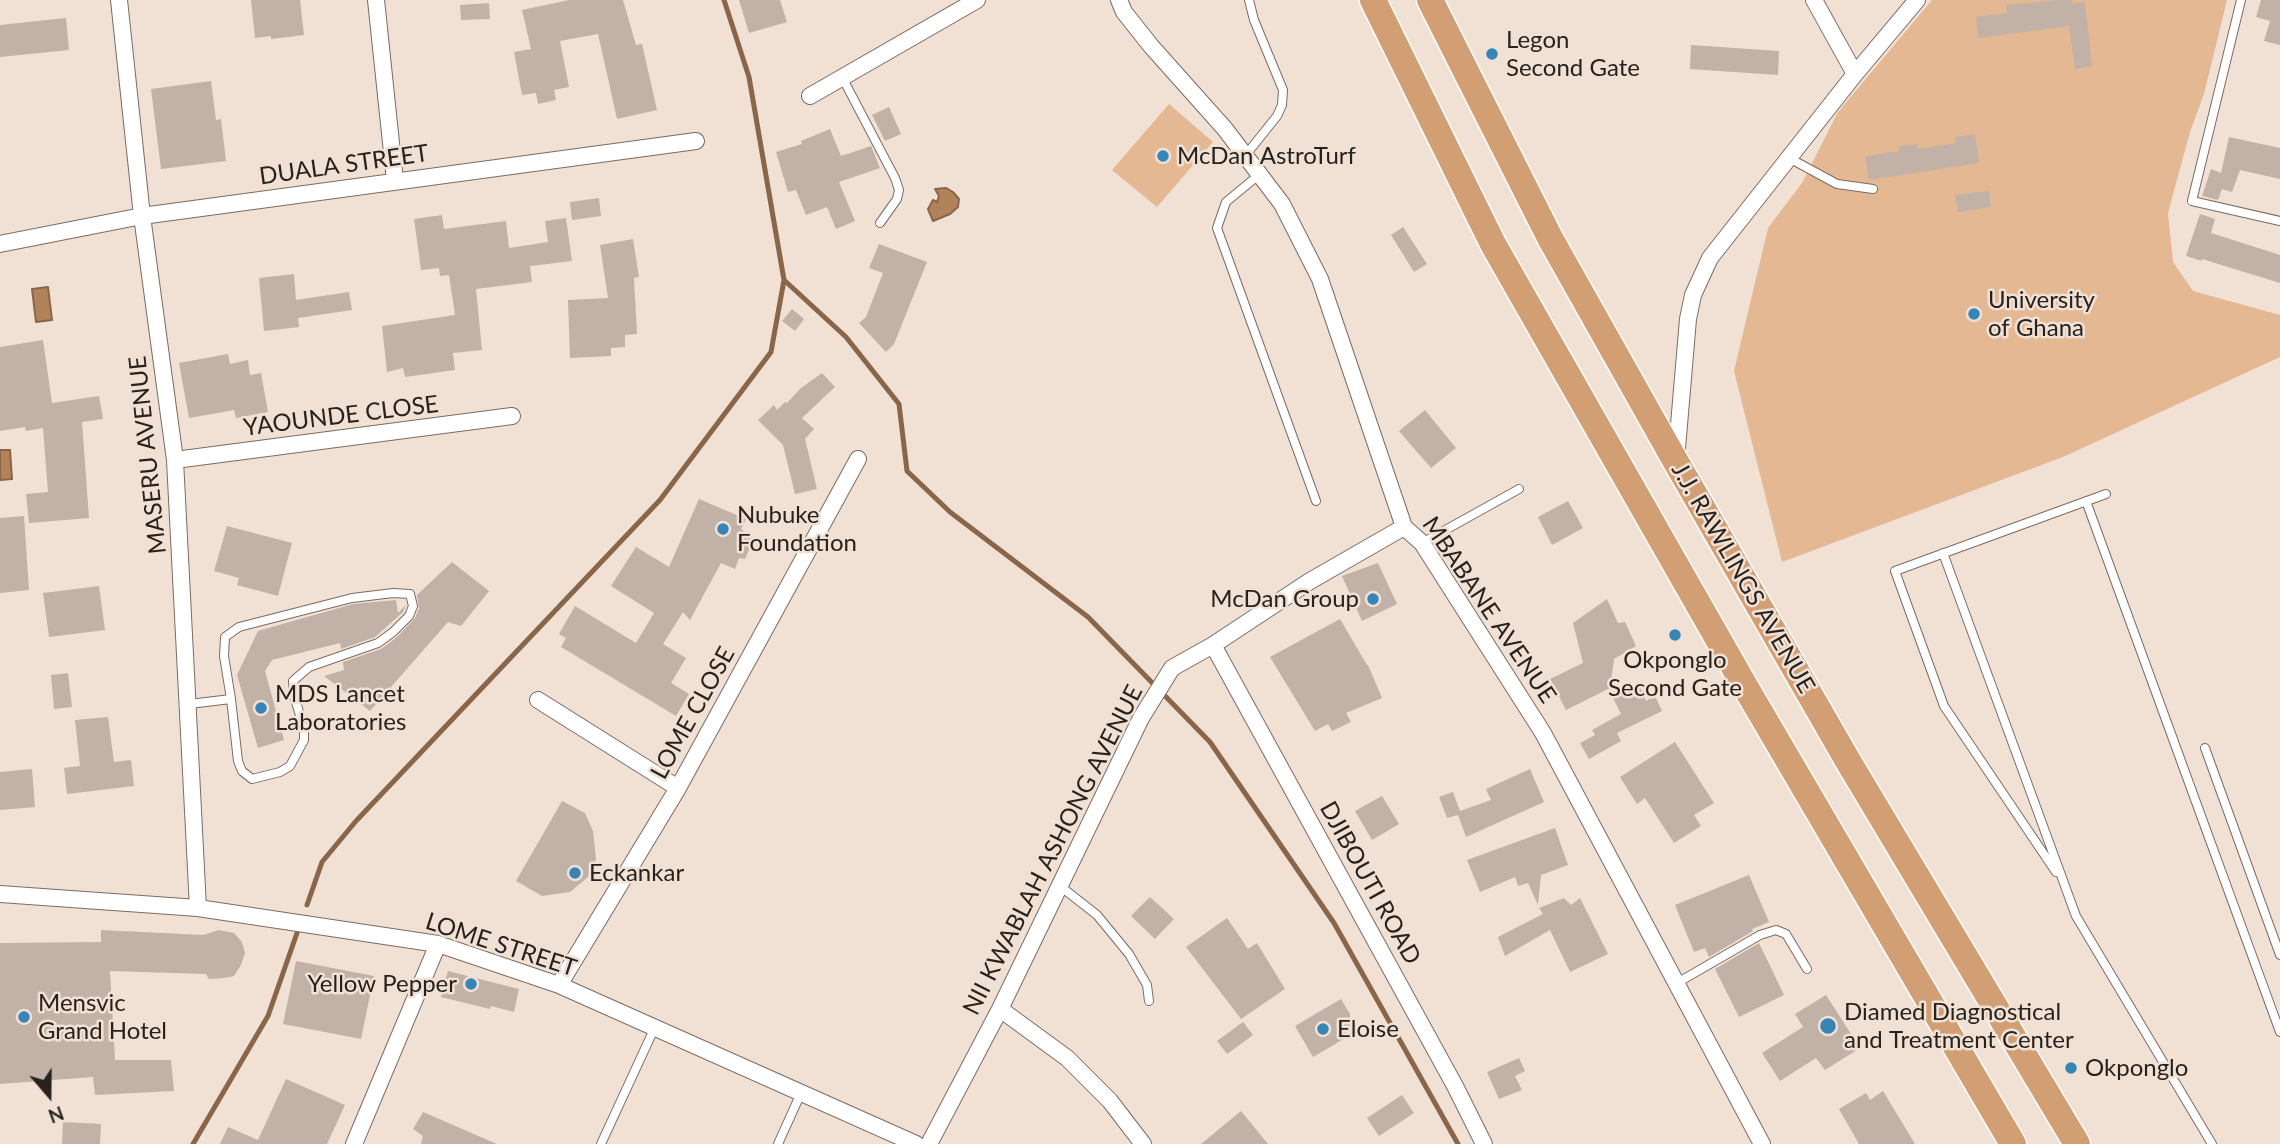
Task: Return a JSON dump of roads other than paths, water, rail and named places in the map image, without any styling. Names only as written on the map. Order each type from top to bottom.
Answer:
[{"type":"highway","points":[[1373,0],[1493,244],[1746,688],[2012,1144]]},
{"type":"highway","name":"J.J. RAWLINGS AVENUE","points":[[1430,0],[1550,238],[1676,462],[1848,761],[2077,1144]]},
{"type":"street","name":"MASERU AVENUE","points":[[119,0],[142,216],[175,460],[190,704],[198,908]]},
{"type":"street","points":[[376,0],[395,181]]},
{"type":"street","points":[[810,96],[977,0]]},
{"type":"street","name":"MBABANE AVENUE","points":[[1119,0],[1124,12],[1151,46],[1225,128],[1282,204],[1320,279],[1404,527],[1422,543],[1543,733],[1762,1144]]},
{"type":"street","points":[[1814,0],[1855,74]]},
{"type":"street","points":[[1676,462],[1688,319],[1693,295],[1710,258],[1917,0]]},
{"type":"street","name":"DUALA STREET","points":[[0,244],[142,216],[696,141]]},
{"type":"street","name":"YAOUNDE CLOSE","points":[[175,460],[512,416]]},
{"type":"street","name":"LOME CLOSE","points":[[559,985],[678,788],[858,459]]},
{"type":"street","name":"NII KWABLAH ASHONG AVENUE","points":[[929,1144],[1000,1009],[1141,718],[1172,668],[1213,645],[1310,581],[1404,527]]},
{"type":"street","name":"DJIBOUTI ROAD","points":[[1213,645],[1455,1086],[1484,1144]]},
{"type":"street","points":[[538,700],[678,788]]},
{"type":"street","name":"LOME STREET","points":[[0,894],[198,908],[438,944],[559,985],[916,1144]]},
{"type":"street","points":[[354,1144],[438,944]]},
{"type":"street","points":[[1000,1009],[1067,1058],[1110,1101],[1143,1144]]},
{"type":"lane","points":[[1245,156],[1277,116],[1282,105],[1283,90],[1254,20],[1249,0]]},
{"type":"lane","points":[[2241,0],[2192,201],[2280,221]]},
{"type":"lane","points":[[842,77],[899,190],[897,199],[880,223]]},
{"type":"lane","points":[[1789,158],[1836,184],[1873,188]]},
{"type":"lane","points":[[1260,174],[1226,202],[1217,228],[1316,501]]},
{"type":"lane","points":[[1422,543],[1520,489]]},
{"type":"lane","points":[[2064,883],[1944,706],[1895,571],[2106,494]]},
{"type":"lane","points":[[2086,501],[2280,1032]]},
{"type":"lane","points":[[1943,553],[2076,916],[2212,1144]]},
{"type":"lane","points":[[393,593],[410,594],[413,606],[409,616],[393,632],[377,643],[309,667],[293,681],[304,740],[290,766],[280,772],[252,779],[242,771],[238,761],[231,699],[224,656],[225,637],[239,627],[352,598],[393,593]]},
{"type":"lane","points":[[190,704],[231,699]]},
{"type":"lane","points":[[2205,748],[2280,954]]},
{"type":"lane","points":[[1060,886],[1097,915],[1129,954],[1147,985],[1149,1000]]},
{"type":"lane","points":[[1677,983],[1760,935],[1776,930],[1786,934],[1807,969]]},
{"type":"lane","points":[[601,1144],[655,1027]]},
{"type":"lane","points":[[778,1144],[801,1093]]},
{"type":"waterway","points":[[724,0],[749,77],[784,280],[846,337],[899,404],[907,471],[950,512],[1088,617],[1210,742],[1334,923],[1458,1144]]},
{"type":"waterway","points":[[307,905],[322,862],[356,821],[660,500],[771,352],[784,280]]},
{"type":"waterway","points":[[193,1144],[268,1016],[297,933]]},
{"type":"place","name":"Legon Second Gate","points":[[1492,54]]},
{"type":"place","name":"McDan AstroTurf","points":[[1163,156]]},
{"type":"place","name":"University of Ghana","points":[[1974,314]]},
{"type":"place","name":"Nubuke Foundation","points":[[723,529]]},
{"type":"place","name":"McDan Group","points":[[1373,599]]},
{"type":"place","name":"Okponglo Second Gate","points":[[1675,635]]},
{"type":"place","name":"MDS Lancet Laboratories","points":[[261,708]]},
{"type":"place","name":"Eckankar","points":[[575,873]]},
{"type":"place","name":"Yellow Pepper","points":[[471,984]]},
{"type":"place","name":"Mensvic Grand Hotel","points":[[24,1017]]},
{"type":"place","name":"Diamed Diagnostical and Treatment Center","points":[[1828,1026]]},
{"type":"place","name":"Eloise","points":[[1323,1029]]},
{"type":"place","name":"Okponglo","points":[[2071,1068]]}]
